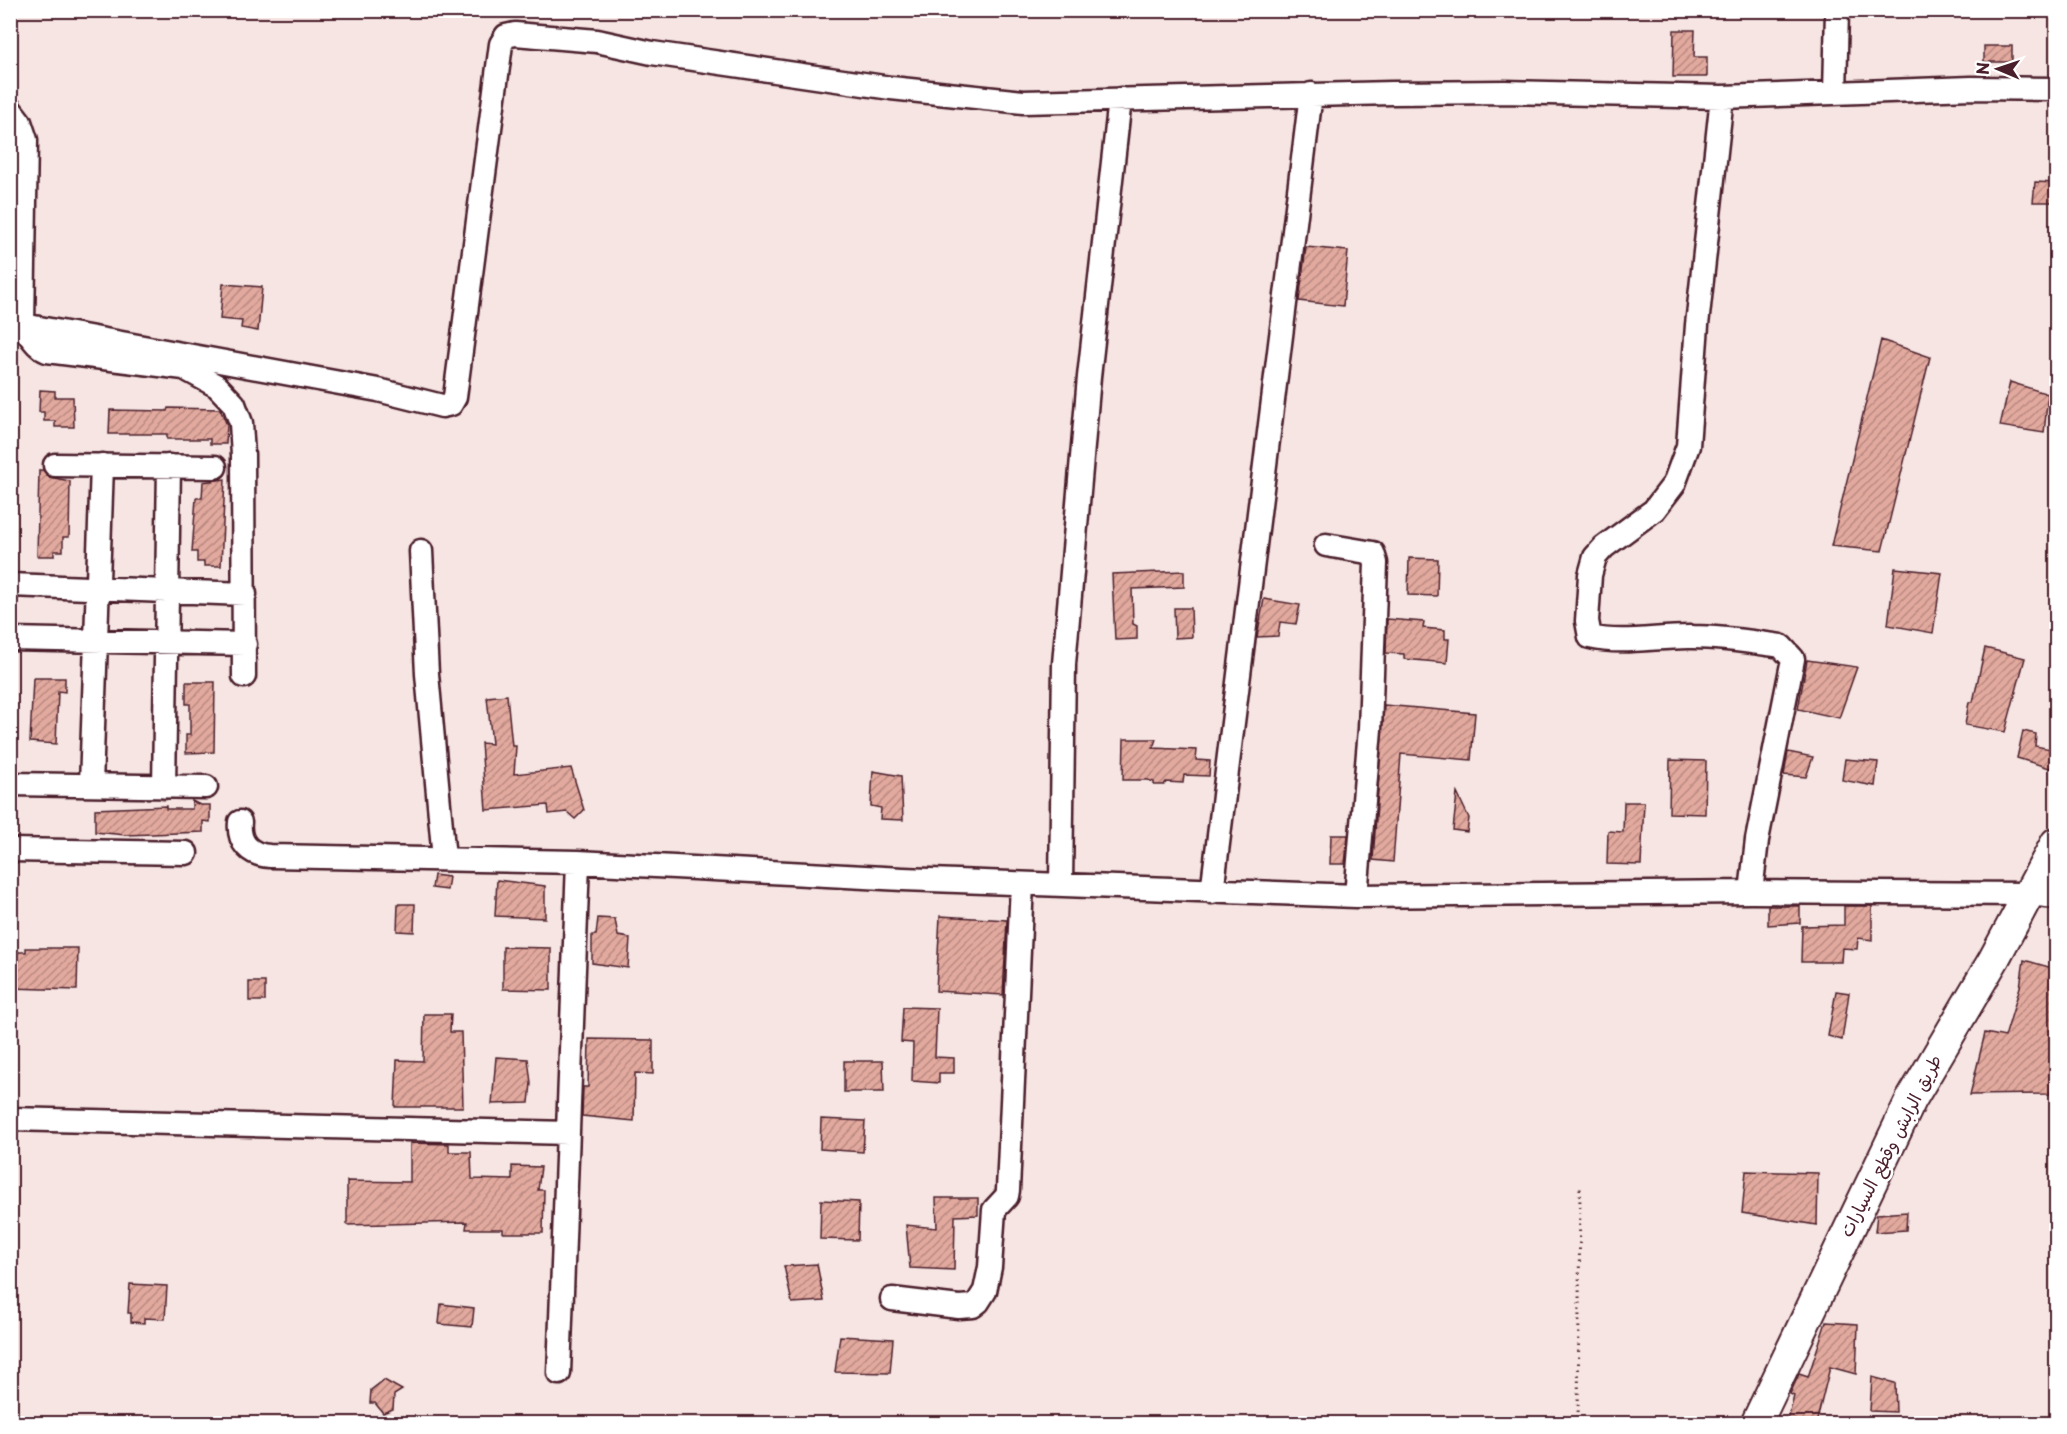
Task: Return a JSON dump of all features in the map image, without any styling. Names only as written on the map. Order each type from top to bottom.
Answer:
[{"type":"main road","name":"طريق الرابش وقطع السيارات","points":[[1756,1424],[1911,1100],[1994,960],[2042,896],[2056,843]]},
{"type":"street","points":[[1835,93],[1838,10]]},
{"type":"street","points":[[17,323],[378,390],[442,406],[451,404],[456,390],[501,44],[506,36],[515,34],[597,41],[652,53],[914,91],[1023,102],[1311,94],[1505,92],[1722,97],[1971,88],[2056,89]]},
{"type":"street","points":[[1212,892],[1311,94]]},
{"type":"street","points":[[1722,97],[1698,314],[1688,446],[1674,484],[1654,510],[1595,557],[1590,574],[1587,621],[1590,637],[1606,641],[1694,637],[1763,643],[1781,645],[1793,659],[1757,840],[1751,892]]},
{"type":"street","points":[[1061,885],[1065,664],[1089,377],[1120,99]]},
{"type":"street","points":[[10,109],[20,122],[26,141],[17,323],[38,347],[46,351],[184,368],[217,386],[234,404],[241,423],[245,594],[244,676]]},
{"type":"street","points":[[55,465],[214,467]]},
{"type":"street","points":[[91,785],[102,465]]},
{"type":"street","points":[[164,787],[169,466]]},
{"type":"street","points":[[1326,545],[1373,553],[1376,563],[1370,729],[1356,896]]},
{"type":"street","points":[[421,551],[427,674],[444,859]]},
{"type":"street","points":[[10,585],[245,594]]},
{"type":"street","points":[[10,639],[245,644]]},
{"type":"street","points":[[10,784],[206,787]]},
{"type":"street","points":[[240,822],[243,843],[254,853],[262,856],[578,862],[1022,884],[1356,896],[1751,892],[2042,896]]},
{"type":"street","points":[[10,850],[186,853]]},
{"type":"street","points":[[559,1373],[578,862]]},
{"type":"street","points":[[892,1299],[967,1307],[981,1299],[984,1291],[990,1267],[994,1210],[1007,1196],[1008,1190],[1022,884]]},
{"type":"street","points":[[10,1119],[568,1133]]},
{"type":"path","points":[[1578,1424],[1580,1187]]},
{"type":"building","points":[[1674,30],[1695,30],[1694,57],[1707,57],[1707,77],[1673,77]]},
{"type":"building","points":[[1984,46],[2012,46],[2012,62],[1984,62]]},
{"type":"building","points":[[2035,182],[2056,183],[2056,202],[2033,202]]},
{"type":"building","points":[[1306,247],[1348,251],[1343,306],[1299,301]]},
{"type":"building","points":[[223,284],[262,287],[258,331],[241,328],[242,321],[220,319]]},
{"type":"building","points":[[1881,340],[1930,357],[1882,551],[1831,546]]},
{"type":"building","points":[[2010,382],[2048,394],[2044,433],[2000,426]]},
{"type":"building","points":[[40,390],[55,391],[55,397],[73,397],[74,427],[55,427],[55,421],[44,421],[44,412],[39,412]]},
{"type":"building","points":[[168,408],[220,409],[227,425],[226,444],[210,444],[210,439],[167,439],[167,434],[109,434],[110,410],[167,411]]},
{"type":"building","points":[[39,470],[43,470],[49,477],[70,481],[69,537],[63,537],[63,551],[54,551],[54,556],[37,556]]},
{"type":"building","points":[[225,479],[221,566],[204,566],[204,562],[197,562],[197,552],[192,552],[196,498],[202,498],[203,482]]},
{"type":"building","points":[[1409,558],[1438,559],[1437,596],[1408,595]]},
{"type":"building","points":[[1895,568],[1942,573],[1933,633],[1888,625]]},
{"type":"building","points":[[1184,571],[1184,587],[1132,589],[1133,624],[1137,626],[1137,639],[1115,640],[1112,574]]},
{"type":"building","points":[[1264,599],[1300,605],[1296,624],[1280,622],[1278,636],[1257,637]]},
{"type":"building","points":[[1174,608],[1191,608],[1192,637],[1175,638]]},
{"type":"building","points":[[1387,619],[1424,622],[1423,628],[1445,630],[1445,639],[1449,639],[1447,663],[1404,659],[1404,654],[1386,653]]},
{"type":"building","points":[[1985,648],[2025,658],[2005,732],[1965,725],[1969,702],[1973,702]]},
{"type":"building","points":[[1807,660],[1857,667],[1839,718],[1798,709]]},
{"type":"building","points":[[33,678],[65,678],[65,692],[58,691],[56,744],[30,742]]},
{"type":"building","points":[[186,682],[215,682],[214,752],[186,753],[186,735],[190,735],[190,704],[186,704]]},
{"type":"building","points":[[507,695],[512,746],[516,746],[514,774],[571,768],[584,810],[575,819],[567,812],[549,814],[548,805],[486,810],[481,743],[492,744],[487,697]]},
{"type":"building","points":[[1384,705],[1475,713],[1471,760],[1401,754],[1393,862],[1373,860]]},
{"type":"building","points":[[2023,731],[2036,734],[2035,746],[2056,750],[2056,770],[2017,758]]},
{"type":"building","points":[[1124,739],[1156,739],[1153,748],[1197,750],[1196,760],[1210,761],[1209,776],[1184,775],[1183,783],[1166,782],[1164,785],[1154,785],[1154,782],[1148,780],[1123,780]]},
{"type":"building","points":[[1788,752],[1813,757],[1806,777],[1784,775]]},
{"type":"building","points":[[1845,759],[1878,762],[1875,786],[1842,780]]},
{"type":"building","points":[[1670,760],[1706,761],[1705,814],[1669,813]]},
{"type":"building","points":[[873,771],[901,776],[903,820],[880,819],[881,808],[871,806]]},
{"type":"building","points":[[1457,793],[1469,818],[1467,832],[1453,830]]},
{"type":"building","points":[[192,801],[200,805],[210,805],[210,822],[203,821],[203,832],[126,835],[95,832],[95,809],[166,806],[166,809],[192,809]]},
{"type":"building","points":[[1624,802],[1644,802],[1641,865],[1607,864],[1608,831],[1623,832]]},
{"type":"building","points":[[1331,835],[1348,835],[1345,864],[1330,864]]},
{"type":"building","points":[[434,875],[449,877],[447,890],[432,888]]},
{"type":"building","points":[[497,880],[545,886],[545,918],[495,916]]},
{"type":"building","points":[[398,904],[415,904],[414,932],[397,931]]},
{"type":"building","points":[[1768,906],[1800,906],[1800,923],[1768,925]]},
{"type":"building","points":[[1844,906],[1872,906],[1872,940],[1858,938],[1857,949],[1842,948],[1841,962],[1801,962],[1802,926],[1844,925]]},
{"type":"building","points":[[940,916],[1007,920],[1003,995],[936,991]]},
{"type":"building","points":[[598,918],[615,919],[618,936],[630,938],[628,968],[592,963],[592,935],[596,935]]},
{"type":"building","points":[[503,947],[551,948],[551,990],[503,989]]},
{"type":"building","points":[[26,948],[78,948],[77,990],[10,988],[10,952],[26,952]]},
{"type":"building","points":[[2024,960],[2056,969],[2056,1055],[2050,1094],[1970,1095],[1985,1033],[2005,1037],[2020,987]]},
{"type":"building","points":[[249,982],[265,982],[265,1001],[249,1001]]},
{"type":"building","points":[[1836,991],[1849,993],[1842,1040],[1828,1036]]},
{"type":"building","points":[[903,1007],[937,1008],[935,1057],[954,1058],[954,1073],[939,1073],[939,1083],[912,1081],[913,1043],[901,1042]]},
{"type":"building","points":[[424,1014],[451,1014],[450,1032],[461,1032],[463,1107],[395,1107],[397,1060],[423,1061]]},
{"type":"building","points":[[589,1039],[653,1040],[653,1074],[635,1073],[634,1121],[582,1116],[583,1087],[588,1087]]},
{"type":"building","points":[[496,1057],[528,1059],[531,1083],[529,1103],[492,1104]]},
{"type":"building","points":[[844,1061],[883,1061],[884,1092],[844,1092]]},
{"type":"building","points":[[821,1119],[865,1121],[863,1152],[820,1149]]},
{"type":"building","points":[[410,1143],[449,1144],[449,1152],[471,1152],[472,1179],[512,1180],[512,1166],[541,1167],[538,1190],[544,1190],[543,1233],[503,1233],[503,1229],[466,1229],[467,1222],[347,1225],[347,1181],[410,1182]]},
{"type":"building","points":[[1746,1171],[1818,1173],[1817,1225],[1742,1213]]},
{"type":"building","points":[[936,1198],[978,1198],[978,1215],[955,1216],[954,1270],[910,1268],[906,1225],[937,1228]]},
{"type":"building","points":[[821,1200],[859,1202],[858,1240],[820,1239]]},
{"type":"building","points":[[1907,1212],[1906,1230],[1875,1232],[1877,1214]]},
{"type":"building","points":[[817,1264],[824,1301],[792,1303],[784,1266]]},
{"type":"building","points":[[130,1284],[167,1286],[165,1319],[144,1318],[144,1323],[131,1322],[131,1313],[128,1313]]},
{"type":"building","points":[[441,1304],[474,1308],[472,1327],[439,1324]]},
{"type":"building","points":[[1826,1322],[1858,1324],[1856,1374],[1830,1367],[1816,1424],[1787,1424],[1794,1396],[1790,1394],[1799,1374],[1808,1377]]},
{"type":"building","points":[[840,1336],[893,1339],[890,1373],[835,1372]]},
{"type":"building","points":[[1872,1377],[1895,1383],[1896,1412],[1870,1411]]},
{"type":"building","points":[[384,1380],[402,1390],[394,1395],[393,1409],[383,1413],[375,1403],[370,1403],[371,1390]]}]
